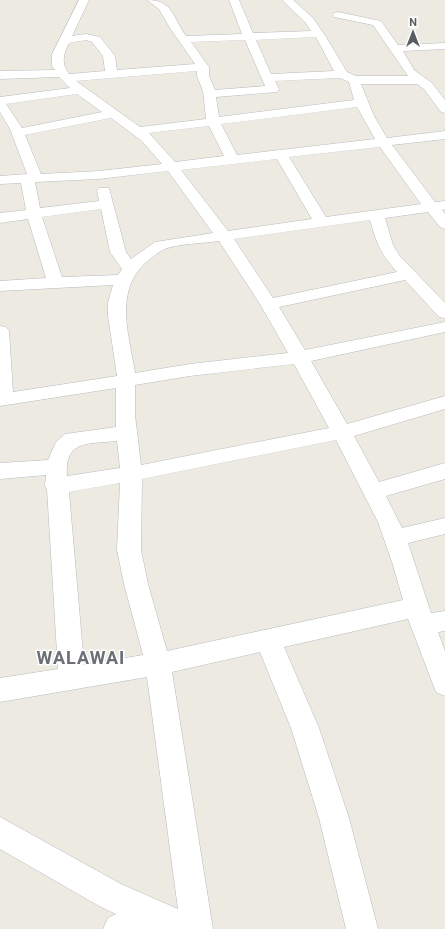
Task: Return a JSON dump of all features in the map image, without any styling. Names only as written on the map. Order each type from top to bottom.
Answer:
[{"type":"street","points":[[84,0],[57,60],[58,66],[64,75],[79,90],[147,138],[171,166],[223,235],[269,304],[301,357],[389,522],[428,617],[445,684]]},
{"type":"street","points":[[152,0],[163,7],[203,67],[203,76],[210,95],[213,121],[232,158]]},
{"type":"street","points":[[210,95],[223,92],[273,89],[234,0]]},
{"type":"street","points":[[287,0],[309,20],[319,34],[342,74]]},
{"type":"street","points":[[309,20],[332,15],[376,22],[404,61],[409,72],[428,86],[445,109]]},
{"type":"street","points":[[184,39],[319,34]]},
{"type":"street","points":[[66,40],[86,37],[96,39],[109,56],[111,73]]},
{"type":"street","points":[[395,48],[445,46]]},
{"type":"street","points":[[0,75],[64,75],[203,67]]},
{"type":"street","points":[[267,78],[342,74],[354,80],[419,80]]},
{"type":"street","points":[[354,80],[362,104],[383,141],[439,206],[445,224]]},
{"type":"street","points":[[0,101],[79,90]]},
{"type":"street","points":[[137,131],[362,104]]},
{"type":"street","points":[[0,105],[6,111],[17,133],[31,178],[35,214],[56,282]]},
{"type":"street","points":[[17,133],[112,114]]},
{"type":"street","points":[[0,180],[99,175],[232,158],[445,135]]},
{"type":"street","points":[[280,153],[322,222]]},
{"type":"street","points":[[99,175],[108,204],[118,252],[126,275]]},
{"type":"street","points":[[0,218],[108,204]]},
{"type":"street","points":[[197,929],[166,710],[158,664],[136,584],[129,550],[130,474],[127,433],[125,358],[117,316],[117,303],[126,275],[144,256],[160,245],[439,206]]},
{"type":"street","points":[[376,214],[386,245],[393,258],[407,275],[445,313]]},
{"type":"street","points":[[0,286],[126,275]]},
{"type":"street","points":[[269,304],[407,275]]},
{"type":"street","points":[[0,332],[2,400],[190,370],[301,357],[445,327]]},
{"type":"street","points":[[0,471],[56,476],[130,474],[342,432],[445,402]]},
{"type":"street","points":[[72,678],[56,476],[63,446],[72,439],[127,433]]},
{"type":"street","points":[[373,492],[445,471]]},
{"type":"street","points":[[395,538],[445,526]]},
{"type":"street","points":[[0,690],[158,664],[268,640],[428,617]]},
{"type":"street","points":[[268,640],[305,728],[334,818],[362,929]]},
{"type":"street","points":[[0,832],[110,895],[188,929]]},
{"type":"street","points":[[119,929],[151,913]]},
{"type":"district","name":"WALAWAI","points":[[81,657]]}]
